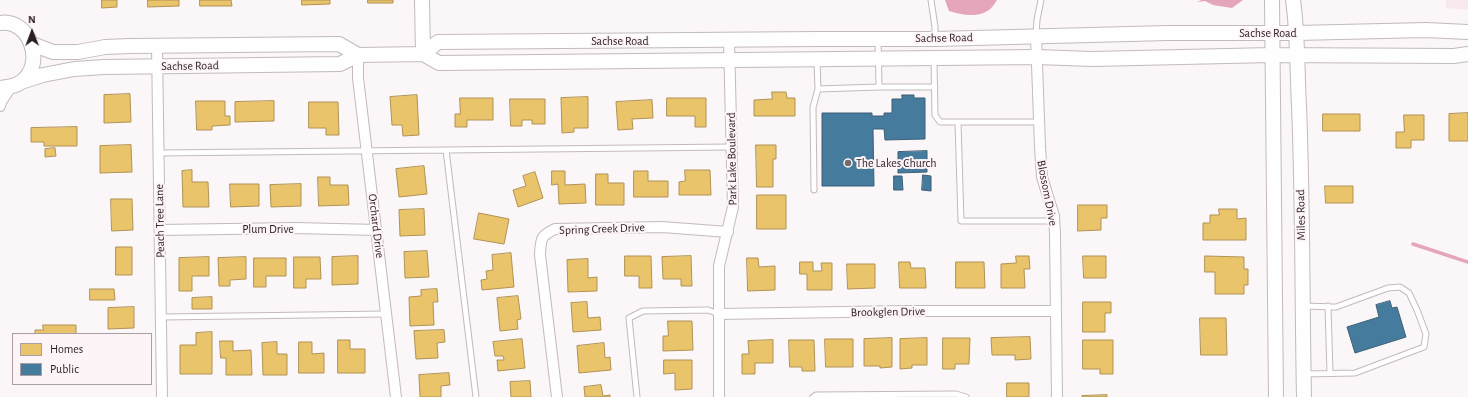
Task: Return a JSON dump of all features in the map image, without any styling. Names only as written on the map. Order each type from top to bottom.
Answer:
[{"type":"main road","points":[[422,0],[423,54]]},
{"type":"main road","points":[[1272,0],[1276,397]]},
{"type":"main road","name":"Miles Road","points":[[1292,0],[1297,33],[1296,55],[1300,140],[1304,397]]},
{"type":"main road","points":[[1,22],[19,28],[27,35],[32,44],[34,55],[33,65],[28,74],[11,86]]},
{"type":"main road","name":"Sachse Road","points":[[423,54],[438,42],[936,39],[1168,33],[1297,33],[1426,30],[1468,32]]},
{"type":"main road","name":"Sachse Road","points":[[32,44],[53,52],[78,52],[105,47],[339,44],[358,55]]},
{"type":"main road","name":"Sachse Road","points":[[11,86],[43,75],[74,68],[340,64],[358,55],[423,54],[438,64],[1037,58],[1092,59],[1272,55],[1454,56],[1468,54]]},
{"type":"street","name":"Blossom Drive","points":[[1036,37],[1042,177],[1054,221],[1057,397]]},
{"type":"street","name":"Park Lake Boulevard","points":[[719,397],[719,266],[733,207],[730,40]]},
{"type":"street","name":"Peach Tree Lane","points":[[157,46],[162,397]]},
{"type":"street","name":"Orchard Drive","points":[[358,55],[358,78],[366,151],[377,230],[396,397]]},
{"type":"street","points":[[0,106],[11,86]]},
{"type":"street","name":"Spring Creek Drive","points":[[557,397],[540,256],[540,241],[545,234],[555,229],[662,227],[728,232]]},
{"type":"street","name":"Plum Drive","points":[[160,230],[296,228],[377,230]]},
{"type":"street","name":"Brookglen Drive","points":[[719,314],[905,311],[1056,311]]},
{"type":"lane","points":[[931,0],[936,39]]},
{"type":"lane","points":[[1036,37],[1037,20],[1041,0]]},
{"type":"lane","points":[[878,39],[879,87]]},
{"type":"lane","points":[[934,59],[935,115],[940,122],[1039,122]]},
{"type":"lane","points":[[814,190],[813,107],[818,89],[817,60]]},
{"type":"lane","points":[[818,89],[935,87]]},
{"type":"lane","points":[[958,122],[961,221],[1054,221]]},
{"type":"lane","points":[[159,153],[732,147]]},
{"type":"lane","points":[[446,150],[476,397]]},
{"type":"lane","points":[[1302,306],[1336,307],[1388,288],[1400,287],[1409,293],[1426,334],[1424,347],[1355,373],[1304,374]]},
{"type":"lane","points":[[1328,306],[1330,373]]},
{"type":"lane","points":[[637,397],[629,318],[643,311],[708,310],[719,314]]},
{"type":"lane","points":[[161,317],[386,314]]},
{"type":"lane","points":[[812,397],[816,395],[956,394],[966,397]]},
{"type":"shaded area","points":[[945,0],[997,0],[985,13],[969,15],[949,11]]},
{"type":"shaded area","points":[[1201,0],[1243,0],[1232,8],[1213,5],[1205,1],[1197,2]]},
{"type":"shaded area","points":[[1446,0],[1468,0],[1468,10],[1446,8]]},
{"type":"building: Homes","points":[[102,0],[117,0],[117,7],[102,8]]},
{"type":"building: Homes","points":[[148,0],[179,0],[179,6],[148,7]]},
{"type":"building: Homes","points":[[200,0],[231,0],[232,6],[200,6]]},
{"type":"building: Homes","points":[[302,0],[330,0],[330,4],[302,5]]},
{"type":"building: Homes","points":[[368,0],[393,0],[393,3],[368,3]]},
{"type":"building: Homes","points":[[772,92],[786,92],[787,98],[795,98],[795,116],[754,116],[754,100],[772,99]]},
{"type":"building: Homes","points":[[130,94],[131,122],[104,123],[104,95]]},
{"type":"building: Homes","points":[[417,95],[419,135],[403,136],[402,125],[392,125],[390,97]]},
{"type":"building: Homes","points":[[588,97],[588,128],[574,128],[574,132],[562,133],[561,98]]},
{"type":"building: Homes","points":[[460,98],[493,98],[493,120],[467,120],[467,127],[455,127],[455,114],[460,114]]},
{"type":"building: Homes","points":[[667,98],[706,98],[706,127],[695,127],[695,116],[667,116]]},
{"type":"building: Homes","points":[[510,99],[545,99],[545,124],[532,124],[532,120],[522,120],[522,126],[511,126]]},
{"type":"building: Homes","points":[[652,100],[653,118],[632,119],[633,129],[618,130],[616,102]]},
{"type":"building: Homes","points":[[196,101],[225,101],[225,116],[230,116],[230,125],[212,126],[212,130],[197,130]]},
{"type":"building: Homes","points":[[274,101],[274,121],[235,122],[235,102]]},
{"type":"building: Homes","points":[[309,102],[338,102],[339,135],[326,135],[326,128],[309,128]]},
{"type":"building: Homes","points":[[1468,113],[1468,141],[1449,141],[1449,114]]},
{"type":"building: Homes","points":[[1323,114],[1360,114],[1360,131],[1323,131]]},
{"type":"building: Homes","points":[[1404,115],[1424,115],[1424,140],[1411,140],[1411,148],[1396,148],[1396,132],[1404,132]]},
{"type":"building: Homes","points":[[77,127],[77,146],[44,146],[44,142],[31,142],[31,128]]},
{"type":"building: Homes","points":[[131,145],[132,172],[100,173],[100,146]]},
{"type":"building: Homes","points":[[756,145],[776,145],[776,159],[773,159],[773,187],[757,187]]},
{"type":"building: Homes","points":[[55,148],[56,156],[45,157],[45,149]]},
{"type":"building: Homes","points":[[424,166],[427,194],[399,197],[396,169]]},
{"type":"building: Homes","points":[[192,170],[192,182],[208,182],[209,207],[183,207],[182,171]]},
{"type":"building: Homes","points":[[685,170],[710,170],[711,195],[679,195],[679,182],[685,181]]},
{"type":"building: Homes","points":[[552,171],[565,171],[565,185],[585,184],[586,203],[559,204],[558,184],[552,185]]},
{"type":"building: Homes","points":[[634,171],[648,171],[648,181],[668,181],[668,197],[634,197]]},
{"type":"building: Homes","points":[[535,172],[543,198],[518,207],[513,190],[526,186],[523,176]]},
{"type":"building: Homes","points":[[596,174],[608,174],[608,183],[624,183],[624,205],[596,205]]},
{"type":"building: Homes","points":[[318,177],[330,177],[330,185],[348,185],[349,205],[319,206]]},
{"type":"building: Homes","points":[[230,184],[259,184],[259,206],[231,207]]},
{"type":"building: Homes","points":[[301,184],[301,206],[271,207],[270,185]]},
{"type":"building: Homes","points":[[1325,186],[1353,186],[1353,203],[1326,203]]},
{"type":"building: Homes","points":[[757,195],[786,195],[786,229],[757,229]]},
{"type":"building: Homes","points":[[111,199],[132,199],[133,230],[112,231]]},
{"type":"building: Homes","points":[[1078,205],[1107,205],[1107,218],[1101,218],[1101,230],[1078,231]]},
{"type":"building: Homes","points":[[424,209],[425,235],[400,236],[399,210]]},
{"type":"building: Homes","points":[[1219,209],[1237,209],[1237,219],[1246,218],[1246,240],[1203,240],[1203,223],[1210,223],[1210,215],[1219,215]]},
{"type":"building: Homes","points":[[479,213],[509,219],[504,244],[474,239]]},
{"type":"building: Homes","points":[[116,247],[132,247],[132,275],[116,275]]},
{"type":"building: Homes","points":[[427,251],[429,277],[405,278],[404,252]]},
{"type":"building: Homes","points":[[511,253],[514,287],[482,290],[481,280],[487,279],[486,271],[493,270],[492,255]]},
{"type":"building: Homes","points":[[358,256],[358,284],[332,285],[332,257]]},
{"type":"building: Homes","points":[[625,256],[651,256],[652,288],[639,288],[639,276],[625,276]]},
{"type":"building: Homes","points":[[691,256],[692,286],[681,286],[681,279],[663,279],[662,257]]},
{"type":"building: Homes","points":[[1016,256],[1029,256],[1030,269],[1024,269],[1025,288],[1001,288],[1001,264],[1016,263]]},
{"type":"building: Homes","points":[[1083,256],[1106,256],[1106,278],[1084,278]]},
{"type":"building: Homes","points":[[1205,256],[1244,257],[1244,269],[1248,269],[1248,285],[1244,285],[1244,294],[1215,294],[1215,272],[1205,272]]},
{"type":"building: Homes","points":[[209,257],[209,276],[192,276],[192,291],[179,291],[179,258]]},
{"type":"building: Homes","points":[[246,257],[246,279],[230,280],[230,286],[219,286],[218,258]]},
{"type":"building: Homes","points":[[294,257],[320,257],[321,279],[306,279],[306,288],[294,288]]},
{"type":"building: Homes","points":[[254,258],[286,258],[286,276],[266,276],[266,287],[254,287]]},
{"type":"building: Homes","points":[[747,258],[758,258],[759,267],[775,266],[775,290],[748,291]]},
{"type":"building: Homes","points":[[588,259],[588,278],[597,277],[597,291],[568,292],[567,260]]},
{"type":"building: Homes","points":[[800,262],[813,262],[813,271],[822,271],[821,263],[832,263],[832,290],[807,290],[807,274],[800,274]]},
{"type":"building: Homes","points":[[899,262],[910,262],[911,268],[925,268],[926,288],[900,288]]},
{"type":"building: Homes","points":[[956,262],[984,262],[985,288],[956,288]]},
{"type":"building: Homes","points":[[847,264],[875,264],[875,288],[848,289]]},
{"type":"building: Homes","points":[[90,289],[114,289],[115,300],[90,300]]},
{"type":"building: Homes","points":[[437,289],[438,302],[433,302],[434,325],[410,326],[409,297],[421,296],[421,290]]},
{"type":"building: Homes","points":[[518,296],[521,319],[517,320],[518,329],[500,331],[497,298]]},
{"type":"building: Homes","points":[[212,297],[212,309],[192,309],[192,298]]},
{"type":"building: Homes","points":[[587,302],[588,318],[600,317],[601,330],[573,332],[571,303]]},
{"type":"building: Homes","points":[[1083,302],[1111,302],[1111,313],[1105,313],[1105,332],[1083,332]]},
{"type":"building: Homes","points":[[134,307],[134,328],[108,329],[108,308]]},
{"type":"building: Homes","points":[[1200,318],[1226,318],[1227,355],[1201,355]]},
{"type":"building: Homes","points":[[668,321],[692,321],[693,350],[663,351],[663,336],[668,336]]},
{"type":"building: Homes","points":[[43,325],[76,325],[76,333],[35,333],[35,330],[43,330]]},
{"type":"building: Homes","points":[[444,330],[445,342],[437,343],[438,358],[416,359],[414,331]]},
{"type":"building: Homes","points":[[212,332],[212,374],[180,374],[180,345],[196,345],[196,333]]},
{"type":"building: Homes","points":[[1030,337],[1031,359],[1015,360],[1015,355],[992,355],[991,338]]},
{"type":"building: Homes","points":[[892,338],[892,367],[880,368],[880,366],[864,366],[864,339]]},
{"type":"building: Homes","points":[[927,338],[927,365],[912,365],[912,368],[900,369],[900,339]]},
{"type":"building: Homes","points":[[943,338],[970,338],[969,364],[955,364],[955,369],[943,369]]},
{"type":"building: Homes","points":[[522,339],[525,368],[498,371],[497,360],[504,360],[503,356],[495,356],[493,342]]},
{"type":"building: Homes","points":[[825,339],[853,339],[853,367],[826,367]]},
{"type":"building: Homes","points":[[338,340],[350,340],[350,349],[365,349],[365,373],[338,373]]},
{"type":"building: Homes","points":[[773,340],[773,363],[755,363],[755,374],[742,374],[742,354],[749,354],[748,341]]},
{"type":"building: Homes","points":[[789,340],[814,340],[815,371],[802,371],[802,367],[790,367]]},
{"type":"building: Homes","points":[[1083,340],[1113,340],[1113,374],[1100,374],[1100,369],[1083,369]]},
{"type":"building: Homes","points":[[220,341],[233,341],[233,351],[251,350],[252,375],[226,375],[226,358],[221,358]]},
{"type":"building: Homes","points":[[277,342],[277,354],[287,354],[287,375],[263,375],[262,343]]},
{"type":"building: Homes","points":[[299,342],[312,342],[312,354],[324,353],[324,373],[299,373]]},
{"type":"building: Homes","points":[[604,343],[605,358],[610,357],[611,370],[579,373],[577,346]]},
{"type":"building: Homes","points":[[664,360],[692,360],[692,389],[675,390],[675,373],[664,374]]},
{"type":"building: Homes","points":[[449,373],[450,385],[441,386],[441,397],[420,397],[419,375]]},
{"type":"building: Homes","points":[[530,381],[531,397],[511,397],[510,382]]},
{"type":"building: Homes","points":[[1007,383],[1029,383],[1029,397],[1007,397]]},
{"type":"building: Homes","points":[[601,385],[603,396],[610,395],[610,397],[585,397],[584,387]]},
{"type":"building: Homes","points":[[1107,395],[1107,397],[1082,397],[1082,396]]},
{"type":"building: Public","name":"The Lakes Church","points":[[902,95],[914,95],[914,98],[925,98],[925,139],[885,140],[884,129],[873,129],[874,186],[822,186],[822,113],[872,113],[872,116],[884,116],[884,113],[892,113],[892,99],[902,99]]},
{"type":"building: Public","points":[[927,151],[927,172],[898,173],[898,152]]},
{"type":"building: Public","points":[[923,175],[931,176],[931,191],[922,190]]},
{"type":"building: Public","points":[[894,176],[902,176],[903,190],[894,190]]},
{"type":"building: Public","points":[[1390,301],[1392,308],[1397,307],[1406,337],[1355,353],[1347,327],[1379,317],[1376,305]]},
{"type":"waterway","points":[[1413,244],[1468,262]]},
{"type":"place","name":"The Lakes Church","points":[[848,163]]}]
